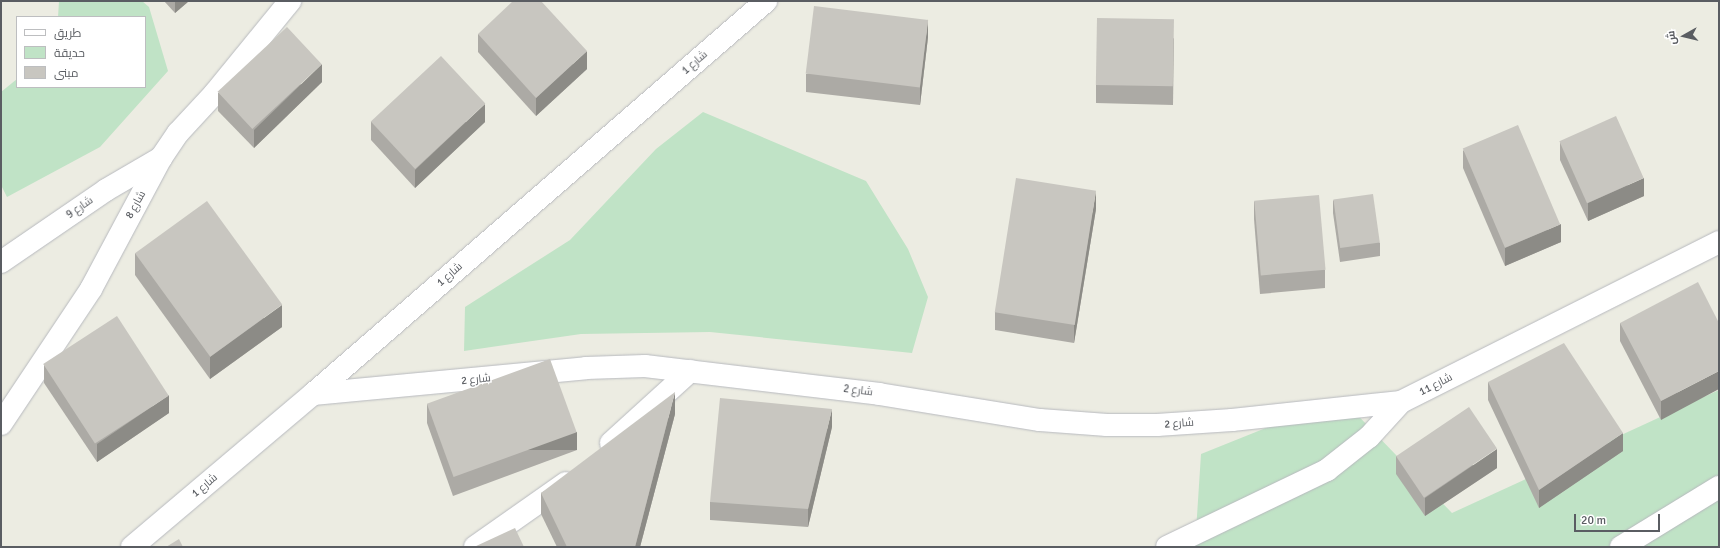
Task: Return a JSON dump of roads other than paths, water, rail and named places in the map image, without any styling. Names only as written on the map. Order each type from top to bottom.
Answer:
[{"type":"street","name":"شارع 8","points":[[1,424],[91,289],[161,158],[178,133],[215,93],[290,1]]},
{"type":"street","name":"شارع 1","points":[[132,547],[313,394],[766,1]]},
{"type":"street","name":"شارع 9","points":[[1,262],[106,190],[161,158]]},
{"type":"street","name":"شارع 11","points":[[1167,547],[1327,470],[1369,436],[1402,402],[1719,242]]},
{"type":"street","name":"شارع 2","points":[[313,394],[586,368],[645,366],[879,394],[1040,420],[1107,425],[1157,425],[1202,422],[1402,402]]},
{"type":"street","points":[[475,547],[588,464],[690,371]]},
{"type":"street","points":[[1621,547],[1719,487]]}]
